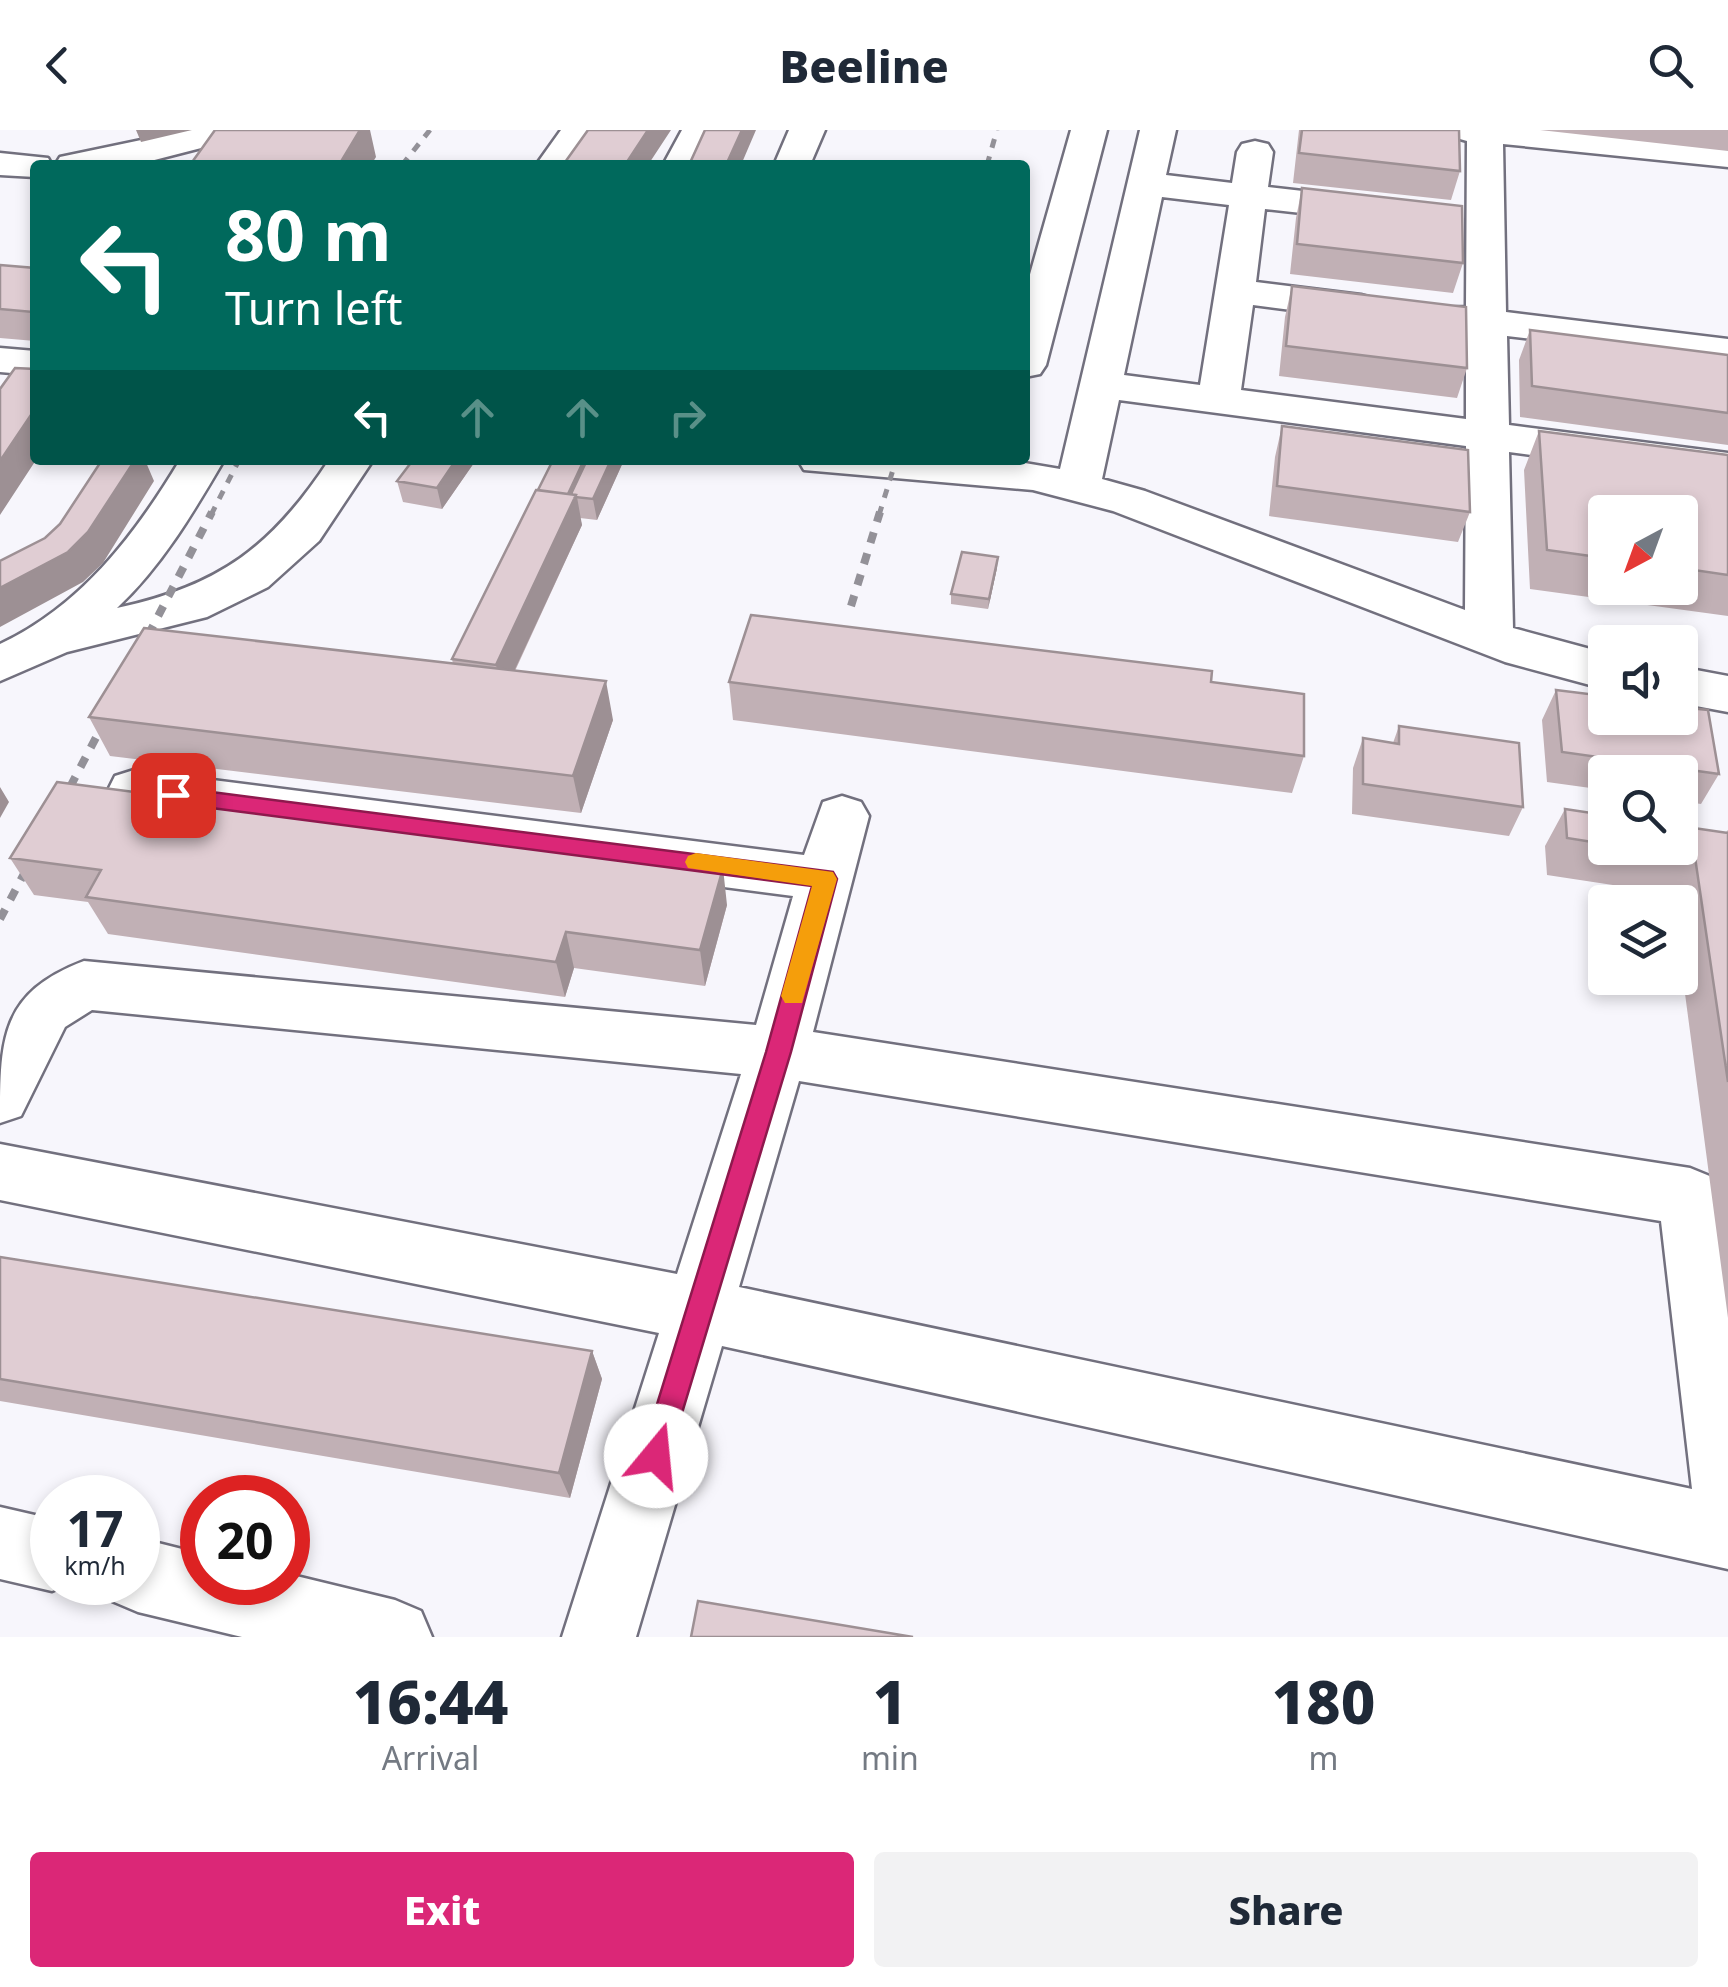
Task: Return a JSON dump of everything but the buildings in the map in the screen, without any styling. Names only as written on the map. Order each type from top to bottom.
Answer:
[{"type":"lane","points":[[124,160],[232,130]]},
{"type":"lane","points":[[557,160],[578,130]]},
{"type":"lane","points":[[684,160],[700,130]]},
{"type":"lane","points":[[794,160],[807,130]]},
{"type":"lane","points":[[1030,346],[1089,130]]},
{"type":"lane","points":[[1078,486],[1158,130]]},
{"type":"lane","points":[[1490,638],[1487,322],[1466,220],[1475,131],[1728,156]]},
{"type":"lane","points":[[1218,400],[1255,152]]},
{"type":"lane","points":[[0,164],[30,166]]},
{"type":"lane","points":[[1146,184],[1407,214]]},
{"type":"lane","points":[[1235,292],[1728,351]]},
{"type":"lane","points":[[0,360],[30,362]]},
{"type":"lane","points":[[1100,385],[1728,467]]},
{"type":"lane","points":[[55,638],[124,576],[149,546],[199,465]]},
{"type":"lane","points":[[0,664],[55,638],[158,616],[232,588],[280,554],[303,531],[349,465]]},
{"type":"lane","points":[[946,465],[997,467],[1129,501],[1490,638],[1588,668]]},
{"type":"lane","points":[[1698,688],[1728,694]]},
{"type":"lane","points":[[134,790],[825,879]]},
{"type":"lane","points":[[600,1637],[778,1052],[842,816]]},
{"type":"lane","points":[[0,1098],[44,1010],[84,985],[778,1052],[1690,1197],[1728,1491]]},
{"type":"lane","points":[[0,1172],[700,1310],[1728,1533]]},
{"type":"lane","points":[[0,1542],[30,1550]]},
{"type":"lane","points":[[160,1581],[394,1637]]},
{"type":"railway","points":[[406,160],[430,130]]},
{"type":"railway","points":[[988,160],[997,130]]},
{"type":"railway","points":[[211,515],[236,465]]},
{"type":"railway","points":[[879,515],[894,465]]},
{"type":"railway","points":[[138,655],[212,512]]},
{"type":"railway","points":[[851,606],[880,512]]},
{"type":"railway","points":[[60,806],[111,709]]},
{"type":"railway","points":[[0,919],[34,855]]},
{"type":"slow traffic","points":[[696,862],[825,879],[793,996]]},
{"type":"route","points":[[173,795],[825,879],[778,1052],[656,1456]]}]
